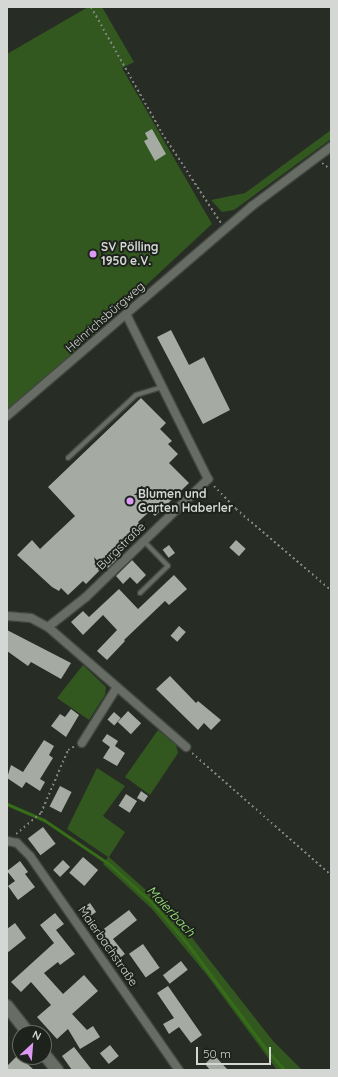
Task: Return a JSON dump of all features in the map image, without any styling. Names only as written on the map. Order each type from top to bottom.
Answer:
[{"type":"street","name":"Heinrichsbürgweg","points":[[7,416],[225,229],[331,147]]},
{"type":"street","points":[[126,314],[208,479]]},
{"type":"street","name":"Burgstraße","points":[[48,627],[86,597],[208,479]]},
{"type":"street","points":[[7,616],[31,618],[48,627],[186,747]]},
{"type":"street","points":[[82,743],[117,687]]},
{"type":"street","name":"Maierbachstraße","points":[[9,842],[23,848],[30,856],[179,1070]]},
{"type":"street","points":[[7,1006],[22,1025]]},
{"type":"lane","points":[[68,458],[136,395],[163,387]]},
{"type":"lane","points":[[140,593],[168,566],[144,541]]},
{"type":"path","points":[[91,7],[162,133],[225,229]]},
{"type":"path","points":[[208,479],[236,509],[331,590]]},
{"type":"path","points":[[24,826],[41,813],[68,750],[82,743]]},
{"type":"path","points":[[186,747],[331,875]]},
{"type":"green space","name":"SV Pölling 1950 e.V.","points":[[88,7],[102,7],[134,62],[122,68],[212,224],[42,382],[7,410],[7,54]]},
{"type":"green space","points":[[331,130],[331,139],[234,210],[222,212],[211,200],[245,193]]},
{"type":"green space","points":[[83,665],[106,687],[105,695],[89,720],[57,698]]},
{"type":"green space","points":[[158,730],[176,745],[178,753],[150,795],[125,777]]},
{"type":"green space","points":[[97,768],[125,786],[103,816],[125,832],[109,857],[175,916],[273,1041],[302,1070],[277,1070],[207,975],[152,909],[103,864],[108,857],[67,829]]},
{"type":"building","points":[[152,129],[166,154],[155,161],[144,141],[148,139],[145,133]]},
{"type":"building","points":[[171,330],[189,365],[204,357],[230,410],[203,424],[157,337]]},
{"type":"building","name":"Blumen und Garten Haberler","points":[[141,398],[166,423],[160,429],[172,441],[168,444],[178,454],[169,463],[189,483],[155,516],[150,511],[138,522],[140,525],[134,531],[138,537],[133,542],[128,537],[111,554],[117,559],[108,568],[105,565],[86,584],[83,581],[68,595],[61,588],[59,591],[52,587],[17,555],[32,540],[40,549],[75,516],[48,487]]},
{"type":"building","points":[[236,540],[246,549],[239,556],[229,547]]},
{"type":"building","points":[[169,545],[175,553],[169,558],[163,550]]},
{"type":"building","points":[[132,560],[146,575],[137,584],[130,577],[123,584],[116,576]]},
{"type":"building","points":[[174,575],[187,589],[169,605],[165,601],[124,640],[125,641],[107,660],[97,651],[117,630],[103,615],[83,635],[71,622],[83,611],[89,617],[119,589],[138,609]]},
{"type":"building","points":[[179,626],[186,632],[177,642],[170,636]]},
{"type":"building","points":[[7,630],[71,663],[61,679],[31,662],[28,666],[7,651]]},
{"type":"building","points":[[170,676],[196,703],[198,701],[221,720],[211,730],[204,723],[198,730],[156,689]]},
{"type":"building","points":[[71,709],[79,715],[66,737],[51,726],[60,714],[65,717]]},
{"type":"building","points":[[128,711],[141,723],[131,734],[118,722]]},
{"type":"building","points":[[114,712],[121,718],[114,725],[107,720]]},
{"type":"building","points":[[107,734],[118,741],[115,746],[125,753],[117,766],[103,758],[110,747],[102,741]]},
{"type":"building","points":[[44,740],[54,746],[49,755],[53,758],[40,779],[45,782],[40,791],[26,782],[22,788],[7,778],[11,765],[23,772]]},
{"type":"building","points":[[60,786],[72,792],[61,812],[50,806]]},
{"type":"building","points":[[141,791],[148,796],[144,802],[137,798]]},
{"type":"building","points":[[126,794],[137,801],[130,813],[119,806]]},
{"type":"building","points":[[43,827],[56,844],[40,855],[28,838]]},
{"type":"building","points":[[83,857],[98,870],[84,886],[69,873]]},
{"type":"building","points":[[63,860],[70,867],[60,877],[53,870]]},
{"type":"building","points":[[20,861],[28,872],[25,874],[35,887],[18,900],[8,886],[15,881],[7,871]]},
{"type":"building","points":[[90,903],[96,912],[85,919],[79,910]]},
{"type":"building","points":[[129,910],[137,920],[113,939],[125,954],[117,960],[97,934]]},
{"type":"building","points":[[55,913],[64,924],[56,930],[75,954],[60,965],[58,962],[44,973],[63,994],[84,975],[98,991],[72,1014],[87,1030],[93,1026],[100,1037],[80,1049],[68,1029],[57,1039],[52,1034],[52,1025],[44,1025],[37,1017],[51,1005],[31,982],[21,992],[11,982],[54,943],[40,925]]},
{"type":"building","points":[[15,923],[26,938],[7,953],[7,929]]},
{"type":"building","points":[[143,944],[160,968],[146,978],[129,954]]},
{"type":"building","points":[[181,961],[188,970],[170,984],[163,975]]},
{"type":"building","points":[[168,986],[202,1035],[191,1043],[179,1027],[169,1034],[163,1024],[174,1018],[157,993]]},
{"type":"building","points":[[110,1045],[119,1056],[109,1064],[100,1053]]},
{"type":"building","points":[[74,1047],[92,1070],[72,1070],[62,1056]]},
{"type":"building","points":[[214,1055],[228,1070],[210,1070],[205,1064]]},
{"type":"building","points":[[12,1061],[12,1065],[29,1065],[34,1070],[7,1070],[7,1066]]},
{"type":"waterway","name":"Maierbach","points":[[7,804],[44,820],[109,864],[152,903],[186,942],[268,1052],[285,1070]]},
{"type":"place","name":"SV Pölling 1950 e.V.","points":[[93,254]]},
{"type":"place","name":"Blumen und Garten Haberler","points":[[130,501]]}]
